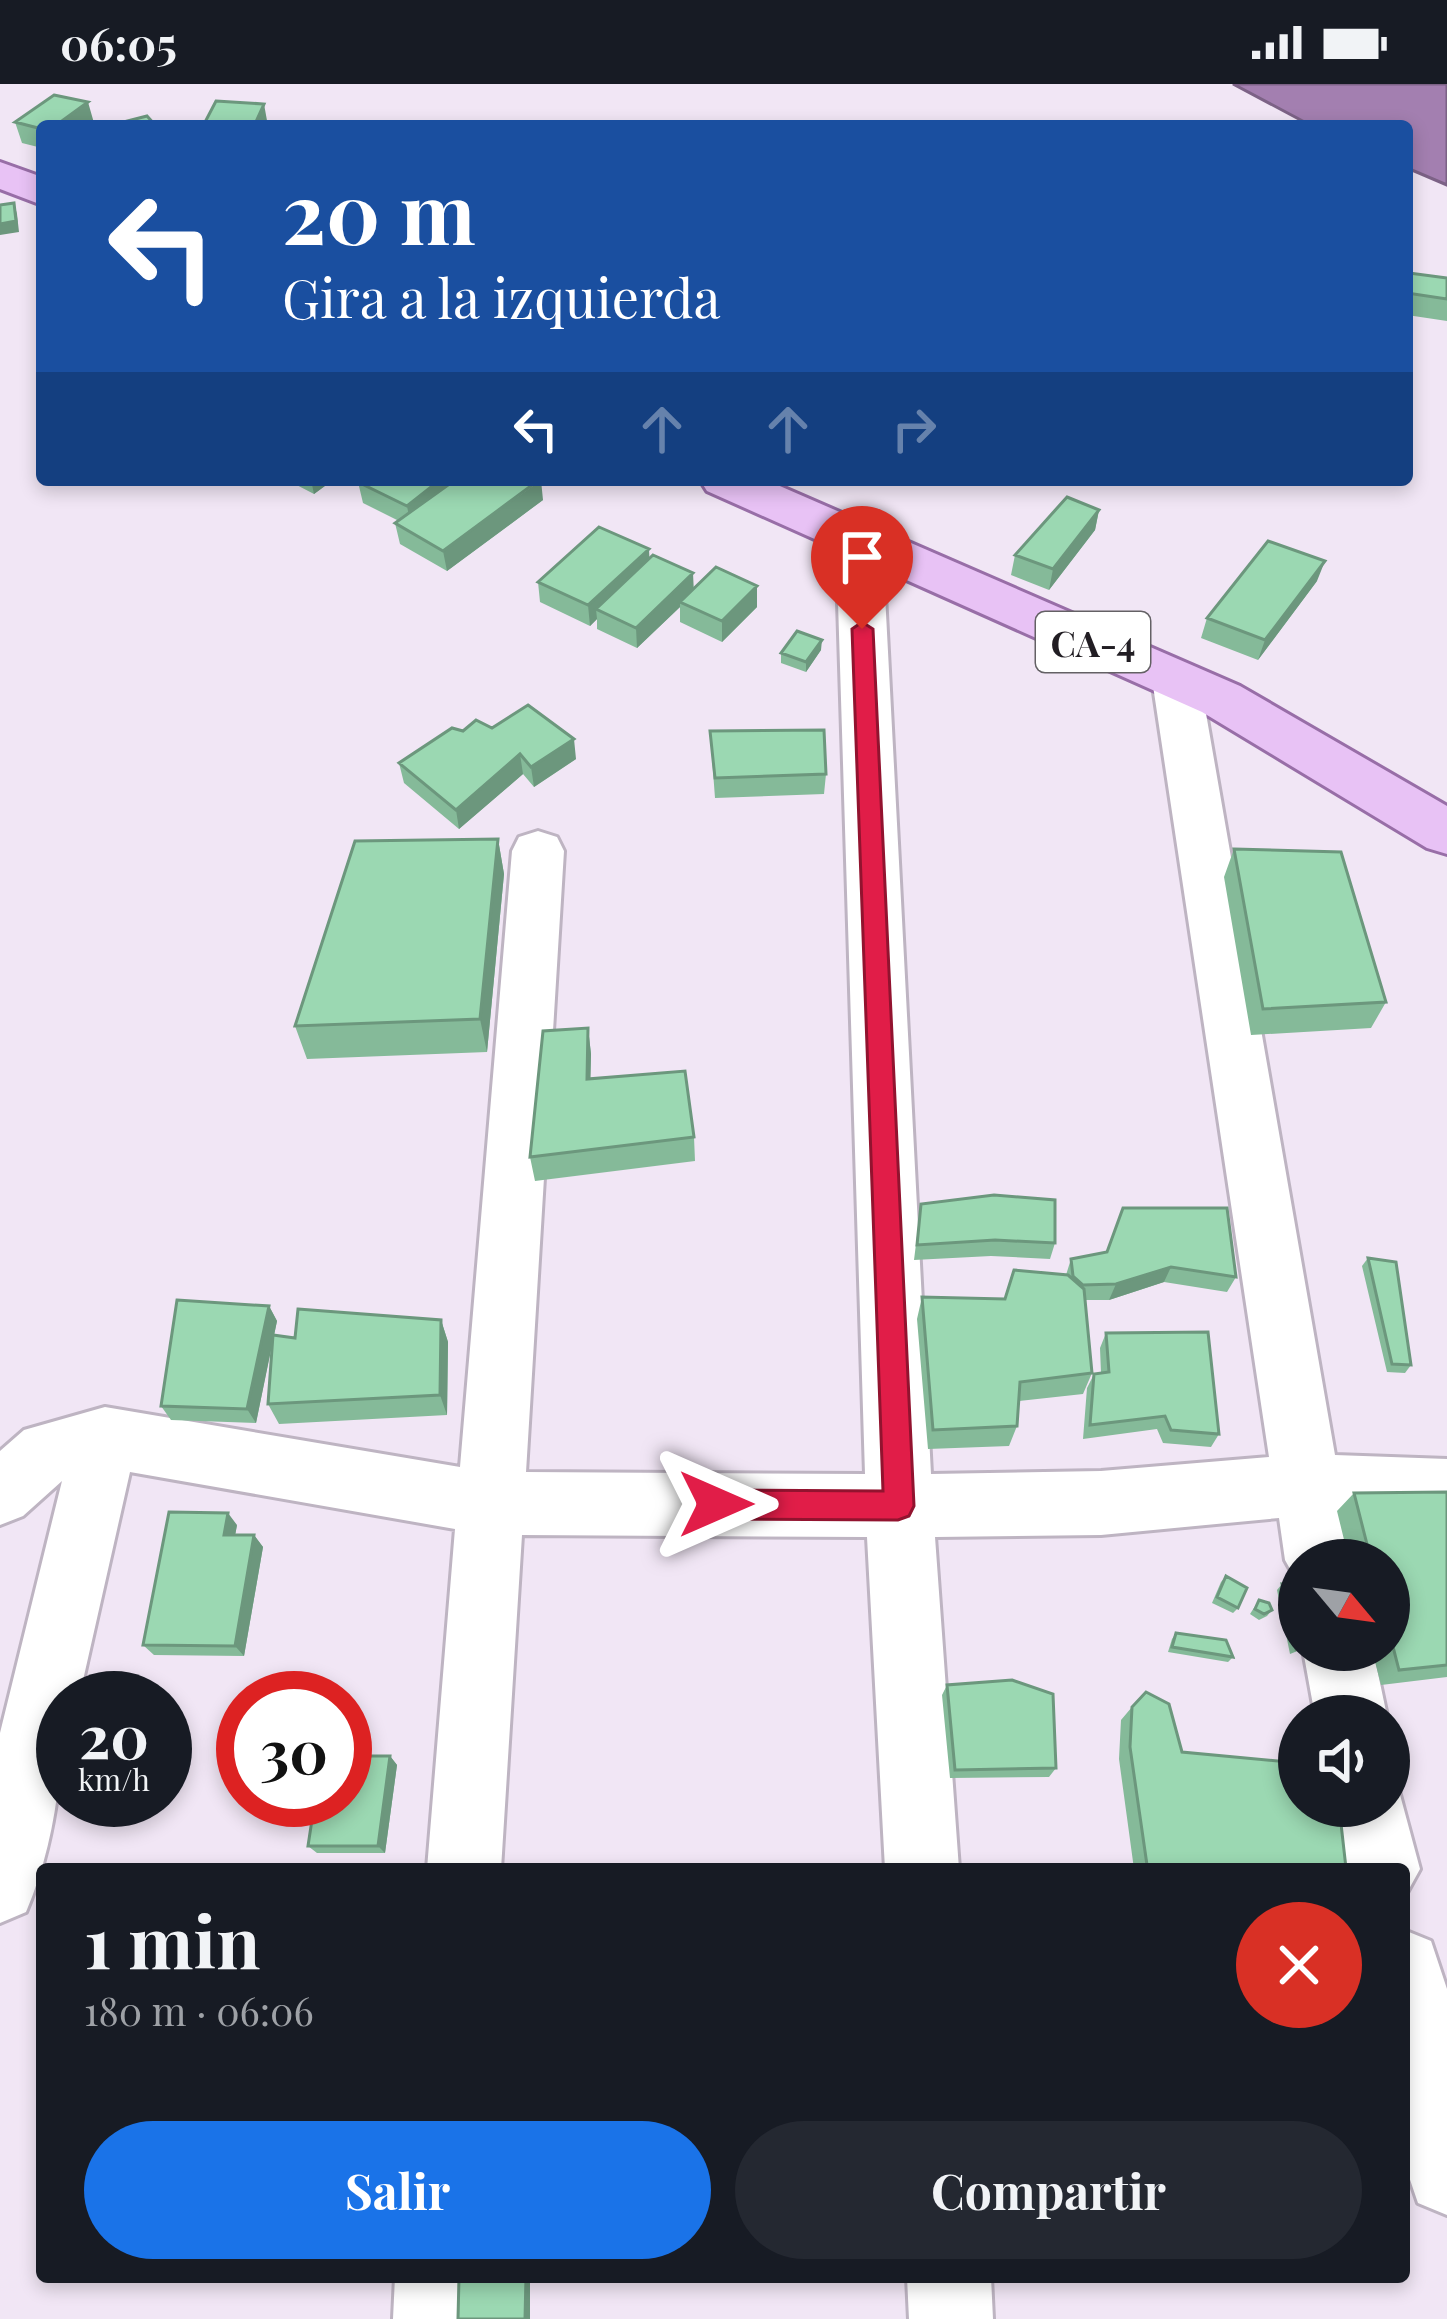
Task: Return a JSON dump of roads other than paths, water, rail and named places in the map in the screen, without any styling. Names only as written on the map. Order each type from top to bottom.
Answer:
[{"type":"main road","points":[[0,174],[36,189]]},
{"type":"main road","name":"CA-4","points":[[738,486],[1221,699],[1447,832]]},
{"type":"street","points":[[859,537],[898,1506],[922,1863]]},
{"type":"street","points":[[1176,679],[1315,1539]]},
{"type":"street","points":[[464,1863],[538,851]]},
{"type":"street","points":[[0,1494],[46,1452],[105,1437],[487,1503],[898,1506],[1101,1503],[1304,1485],[1447,1490]]},
{"type":"street","points":[[0,1886],[105,1437]]},
{"type":"street","points":[[1374,1827],[1382,1863]]},
{"type":"street","points":[[1410,1997],[1447,2174]]},
{"type":"street","points":[[435,2319],[437,2283]]},
{"type":"street","points":[[949,2283],[951,2319]]}]
